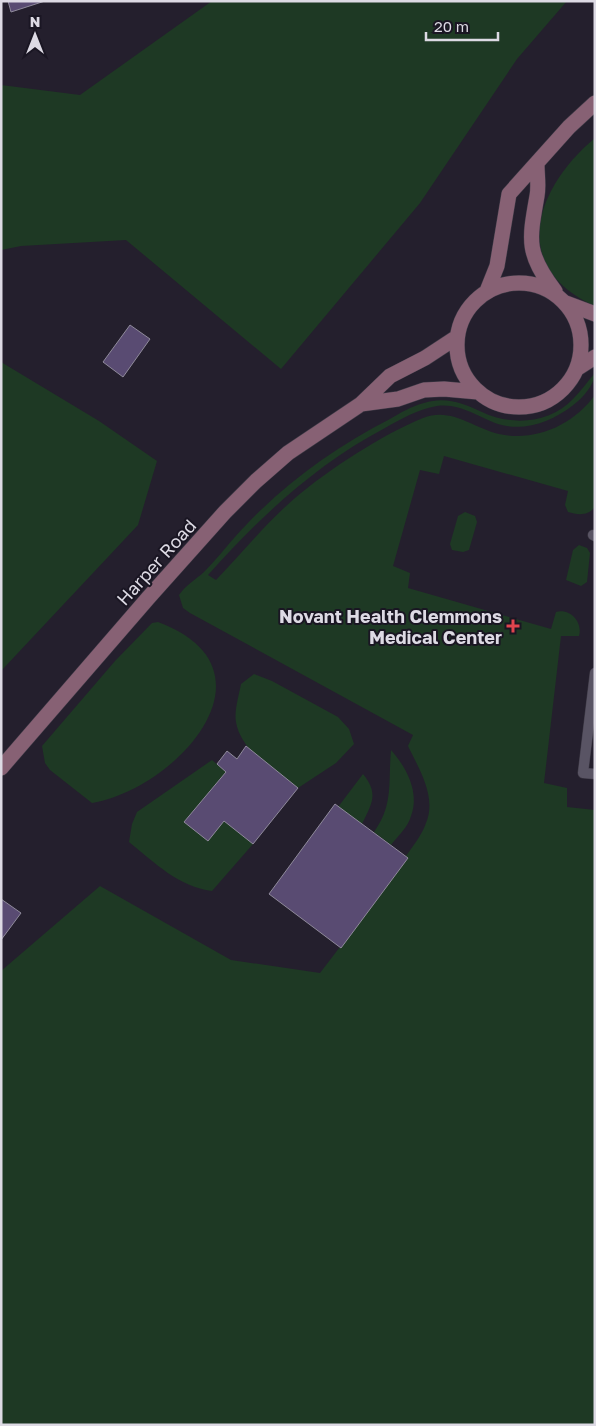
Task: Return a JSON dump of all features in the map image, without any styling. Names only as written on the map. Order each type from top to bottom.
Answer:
[{"type":"main road","points":[[487,291],[497,266],[510,194],[538,165],[552,144],[595,103]]},
{"type":"main road","points":[[538,165],[538,195],[532,217],[531,246],[540,272],[562,299],[576,316],[581,333],[582,351],[578,368],[568,385],[558,394],[534,406],[514,407],[495,403],[478,392],[465,377],[458,358],[457,337],[462,319],[472,303],[487,291],[516,282],[545,288],[562,299],[595,314]]},
{"type":"main road","name":"Harper Road","points":[[1,768],[225,512],[288,453],[361,404],[390,376],[425,358],[457,337]]},
{"type":"main road","points":[[578,368],[595,357]]},
{"type":"main road","name":"Harper Road","points":[[361,404],[398,399],[424,390],[444,389],[478,392]]},
{"type":"lane","points":[[595,673],[583,773],[595,774]]},
{"type":"green space","points":[[212,1],[567,1],[517,59],[420,203],[281,369],[126,240],[21,246],[1,250],[1,85],[80,95]]},
{"type":"green space","points":[[595,138],[595,306],[568,290],[550,270],[541,249],[540,226],[546,203],[557,180],[574,158]]},
{"type":"green space","points":[[1,362],[99,421],[157,461],[138,525],[1,671]]},
{"type":"green space","points":[[595,373],[590,386],[576,403],[555,417],[537,424],[518,427],[508,426],[490,421],[469,411],[446,406],[430,407],[403,418],[335,458],[312,475],[268,513],[208,575],[216,580],[274,518],[308,487],[356,454],[407,425],[433,415],[443,415],[499,434],[527,436],[553,429],[565,423],[586,406],[595,395],[595,507],[592,510],[583,514],[568,512],[565,505],[568,491],[444,456],[439,474],[420,470],[393,566],[410,573],[408,588],[551,629],[556,612],[566,612],[575,618],[579,626],[579,636],[561,636],[544,783],[567,788],[567,807],[595,810],[595,1425],[1,1425],[1,971],[100,886],[231,960],[320,973],[408,858],[406,856],[422,832],[429,813],[428,793],[425,783],[408,746],[413,735],[190,613],[183,608],[179,595],[204,572],[263,508],[296,479],[332,453],[402,412],[424,403],[447,400],[461,403],[505,419],[517,421],[541,418],[553,414],[563,407],[576,396]]},
{"type":"green space","points":[[465,512],[475,516],[477,522],[469,550],[463,552],[452,550],[450,544],[458,516]]},
{"type":"green space","points":[[579,545],[587,548],[590,553],[587,582],[581,586],[566,580],[573,550]]},
{"type":"green space","points":[[158,622],[195,643],[213,668],[215,696],[204,724],[184,752],[156,775],[125,793],[92,803],[50,770],[45,763],[42,746],[115,661],[152,623]]},
{"type":"green space","points":[[254,674],[272,681],[338,717],[349,729],[354,744],[336,763],[298,788],[270,768],[252,752],[239,733],[236,713],[241,684]]},
{"type":"green space","points":[[391,750],[402,764],[410,780],[414,798],[410,820],[391,845],[374,832],[385,812],[390,783]]},
{"type":"green space","points":[[212,760],[226,772],[184,822],[224,821],[253,844],[212,891],[200,889],[178,879],[158,866],[129,842],[132,824],[137,812]]},
{"type":"green space","points":[[363,774],[371,787],[372,799],[362,824],[338,807]]},
{"type":"building","points":[[8,1],[45,1],[11,12]]},
{"type":"building","points":[[130,325],[150,339],[123,377],[103,362]]},
{"type":"building","points":[[246,746],[298,788],[253,844],[224,821],[208,841],[184,822],[226,772],[217,764],[227,751],[237,759]]},
{"type":"building","points":[[335,804],[408,858],[341,948],[269,894]]},
{"type":"building","points":[[1,899],[21,913],[1,940]]},
{"type":"place","name":"Novant Health Clemmons Medical Center","points":[[513,626]]}]
